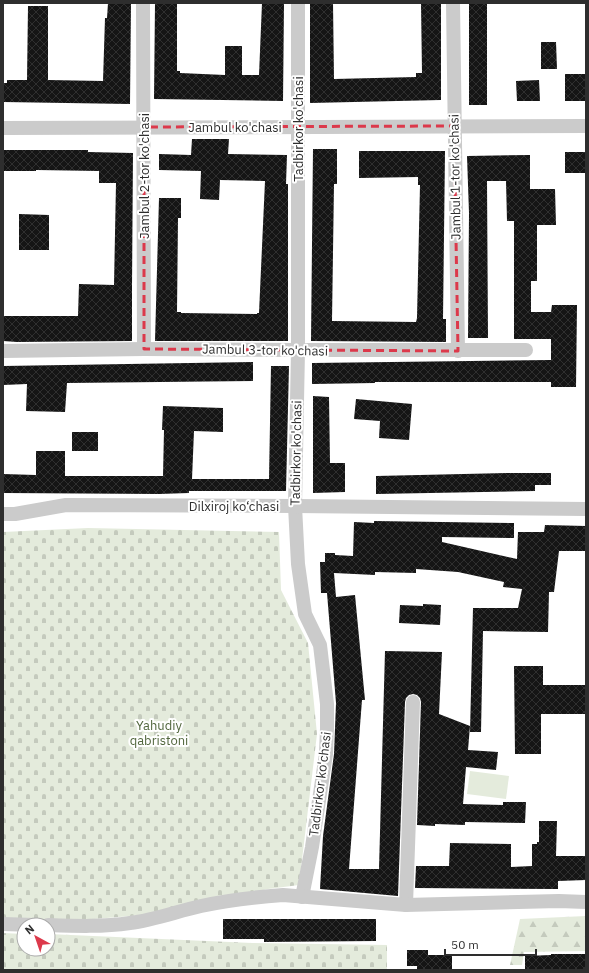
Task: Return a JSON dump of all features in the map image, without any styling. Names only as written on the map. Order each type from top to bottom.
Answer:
[{"type":"street","name":"Jambul 2-tor ko'chasi","points":[[143,3],[144,349]]},
{"type":"street","name":"Tadbirkor ko'chasi","points":[[298,3],[298,350],[295,506],[298,564],[305,614],[320,645],[327,704],[326,754],[312,847],[302,897]]},
{"type":"street","name":"Jambul 1-tor ko'chasi","points":[[454,3],[454,126],[458,351]]},
{"type":"street","name":"Jambul ko'chasi","points":[[3,128],[586,126]]},
{"type":"street","name":"Jambul 3-tor ko'chasi","points":[[3,351],[144,349],[526,350]]},
{"type":"street","name":"Dilxiroj ko‘chasi","points":[[3,514],[15,514],[66,505],[586,509]]},
{"type":"street","points":[[406,905],[413,702]]},
{"type":"street","points":[[56,925],[92,927],[119,925],[222,902],[283,895],[406,905],[551,901],[586,902]]},
{"type":"street","points":[[3,924],[16,924]]},
{"type":"highlighted area","points":[[454,126],[458,351],[144,349],[144,127]]},
{"type":"green space","name":"Yahudiy qabristoni","points":[[88,528],[279,532],[281,590],[308,643],[317,734],[299,885],[268,889],[143,915],[82,920],[56,920],[56,917],[16,917],[16,919],[3,919],[3,532]]},
{"type":"green space","points":[[470,771],[509,776],[506,799],[467,794]]},
{"type":"green space","points":[[586,916],[586,951],[524,952],[522,965],[510,965],[520,919]]},
{"type":"green space","points":[[3,933],[16,934],[16,957],[56,957],[56,934],[252,943],[387,945],[387,970],[3,970]]},
{"type":"building","points":[[108,3],[131,3],[130,104],[3,102],[3,83],[7,83],[7,80],[27,80],[28,6],[48,6],[48,80],[103,81],[105,18],[107,18]]},
{"type":"building","points":[[155,3],[177,3],[177,71],[180,71],[180,73],[225,75],[225,46],[242,46],[242,75],[259,75],[262,3],[284,3],[283,101],[154,99]]},
{"type":"building","points":[[310,3],[333,3],[334,79],[416,77],[416,73],[422,73],[421,3],[441,3],[441,100],[310,103]]},
{"type":"building","points":[[469,3],[487,3],[487,105],[469,105]]},
{"type":"building","points":[[541,42],[556,42],[557,69],[541,69]]},
{"type":"building","points":[[565,74],[586,74],[586,101],[565,101]]},
{"type":"building","points":[[539,80],[540,101],[517,101],[516,81]]},
{"type":"building","points":[[192,139],[229,139],[228,154],[287,155],[288,341],[155,341],[159,198],[181,198],[181,218],[178,218],[177,312],[259,313],[265,181],[220,180],[219,200],[200,199],[201,171],[159,170],[159,154],[191,155]]},
{"type":"building","points":[[313,149],[337,149],[337,184],[334,184],[332,321],[416,322],[417,318],[420,185],[418,185],[418,177],[359,178],[359,151],[445,151],[443,319],[446,319],[446,342],[311,341]]},
{"type":"building","points":[[3,150],[88,150],[88,152],[133,153],[132,341],[3,341],[3,316],[78,316],[79,284],[114,285],[116,183],[99,183],[99,171],[3,171]]},
{"type":"building","points":[[565,152],[586,152],[586,173],[565,173]]},
{"type":"building","points":[[530,155],[530,189],[555,189],[556,225],[537,225],[537,281],[531,281],[531,312],[551,312],[552,305],[577,305],[576,387],[551,387],[551,382],[375,382],[312,384],[312,363],[551,360],[551,339],[514,339],[514,221],[507,221],[506,181],[487,181],[488,338],[468,338],[469,213],[467,156]]},
{"type":"building","points":[[19,214],[49,215],[49,250],[19,250]]},
{"type":"building","points":[[253,362],[253,381],[67,383],[65,412],[26,411],[27,384],[3,385],[3,366]]},
{"type":"building","points":[[271,366],[289,366],[286,491],[189,491],[189,493],[159,494],[3,493],[3,474],[36,475],[36,451],[65,451],[65,476],[163,476],[163,406],[223,408],[223,432],[194,431],[192,479],[269,479]]},
{"type":"building","points":[[313,396],[329,397],[330,463],[345,463],[345,492],[313,493]]},
{"type":"building","points":[[356,399],[412,404],[409,440],[379,438],[380,421],[354,419]]},
{"type":"building","points":[[72,432],[98,432],[98,451],[72,451]]},
{"type":"building","points":[[551,473],[551,485],[535,485],[535,491],[376,494],[376,476]]},
{"type":"building","points":[[374,521],[514,523],[514,538],[442,537],[442,542],[517,559],[518,532],[544,532],[545,525],[586,526],[586,551],[559,551],[554,592],[549,592],[548,632],[483,631],[481,732],[470,732],[473,608],[518,608],[522,589],[503,587],[504,582],[458,572],[416,569],[416,573],[375,572],[375,575],[334,573],[336,597],[355,595],[365,700],[362,700],[349,869],[379,869],[385,651],[442,652],[439,714],[470,726],[468,750],[498,752],[496,770],[466,767],[463,804],[503,805],[503,802],[526,802],[525,823],[465,822],[465,825],[417,825],[421,702],[417,695],[409,695],[405,702],[398,896],[320,889],[323,836],[334,754],[336,703],[327,593],[321,593],[320,562],[325,562],[325,553],[353,556],[354,522],[374,523]]},
{"type":"building","points":[[423,604],[441,605],[440,625],[399,623],[400,605],[423,606]]},
{"type":"building","points":[[514,666],[543,666],[543,685],[585,685],[585,714],[541,714],[541,754],[515,754]]},
{"type":"building","points":[[539,821],[557,821],[556,856],[586,856],[586,880],[558,881],[558,889],[415,888],[416,866],[449,866],[450,843],[511,844],[511,867],[532,866],[532,844],[537,844],[537,842],[539,842]]},
{"type":"building","points":[[223,919],[376,919],[376,941],[264,942],[264,939],[223,939]]},
{"type":"building","points":[[407,950],[428,950],[428,955],[452,955],[452,970],[417,970],[417,966],[407,966]]},
{"type":"building","points":[[586,954],[586,970],[525,970],[525,956]]}]
